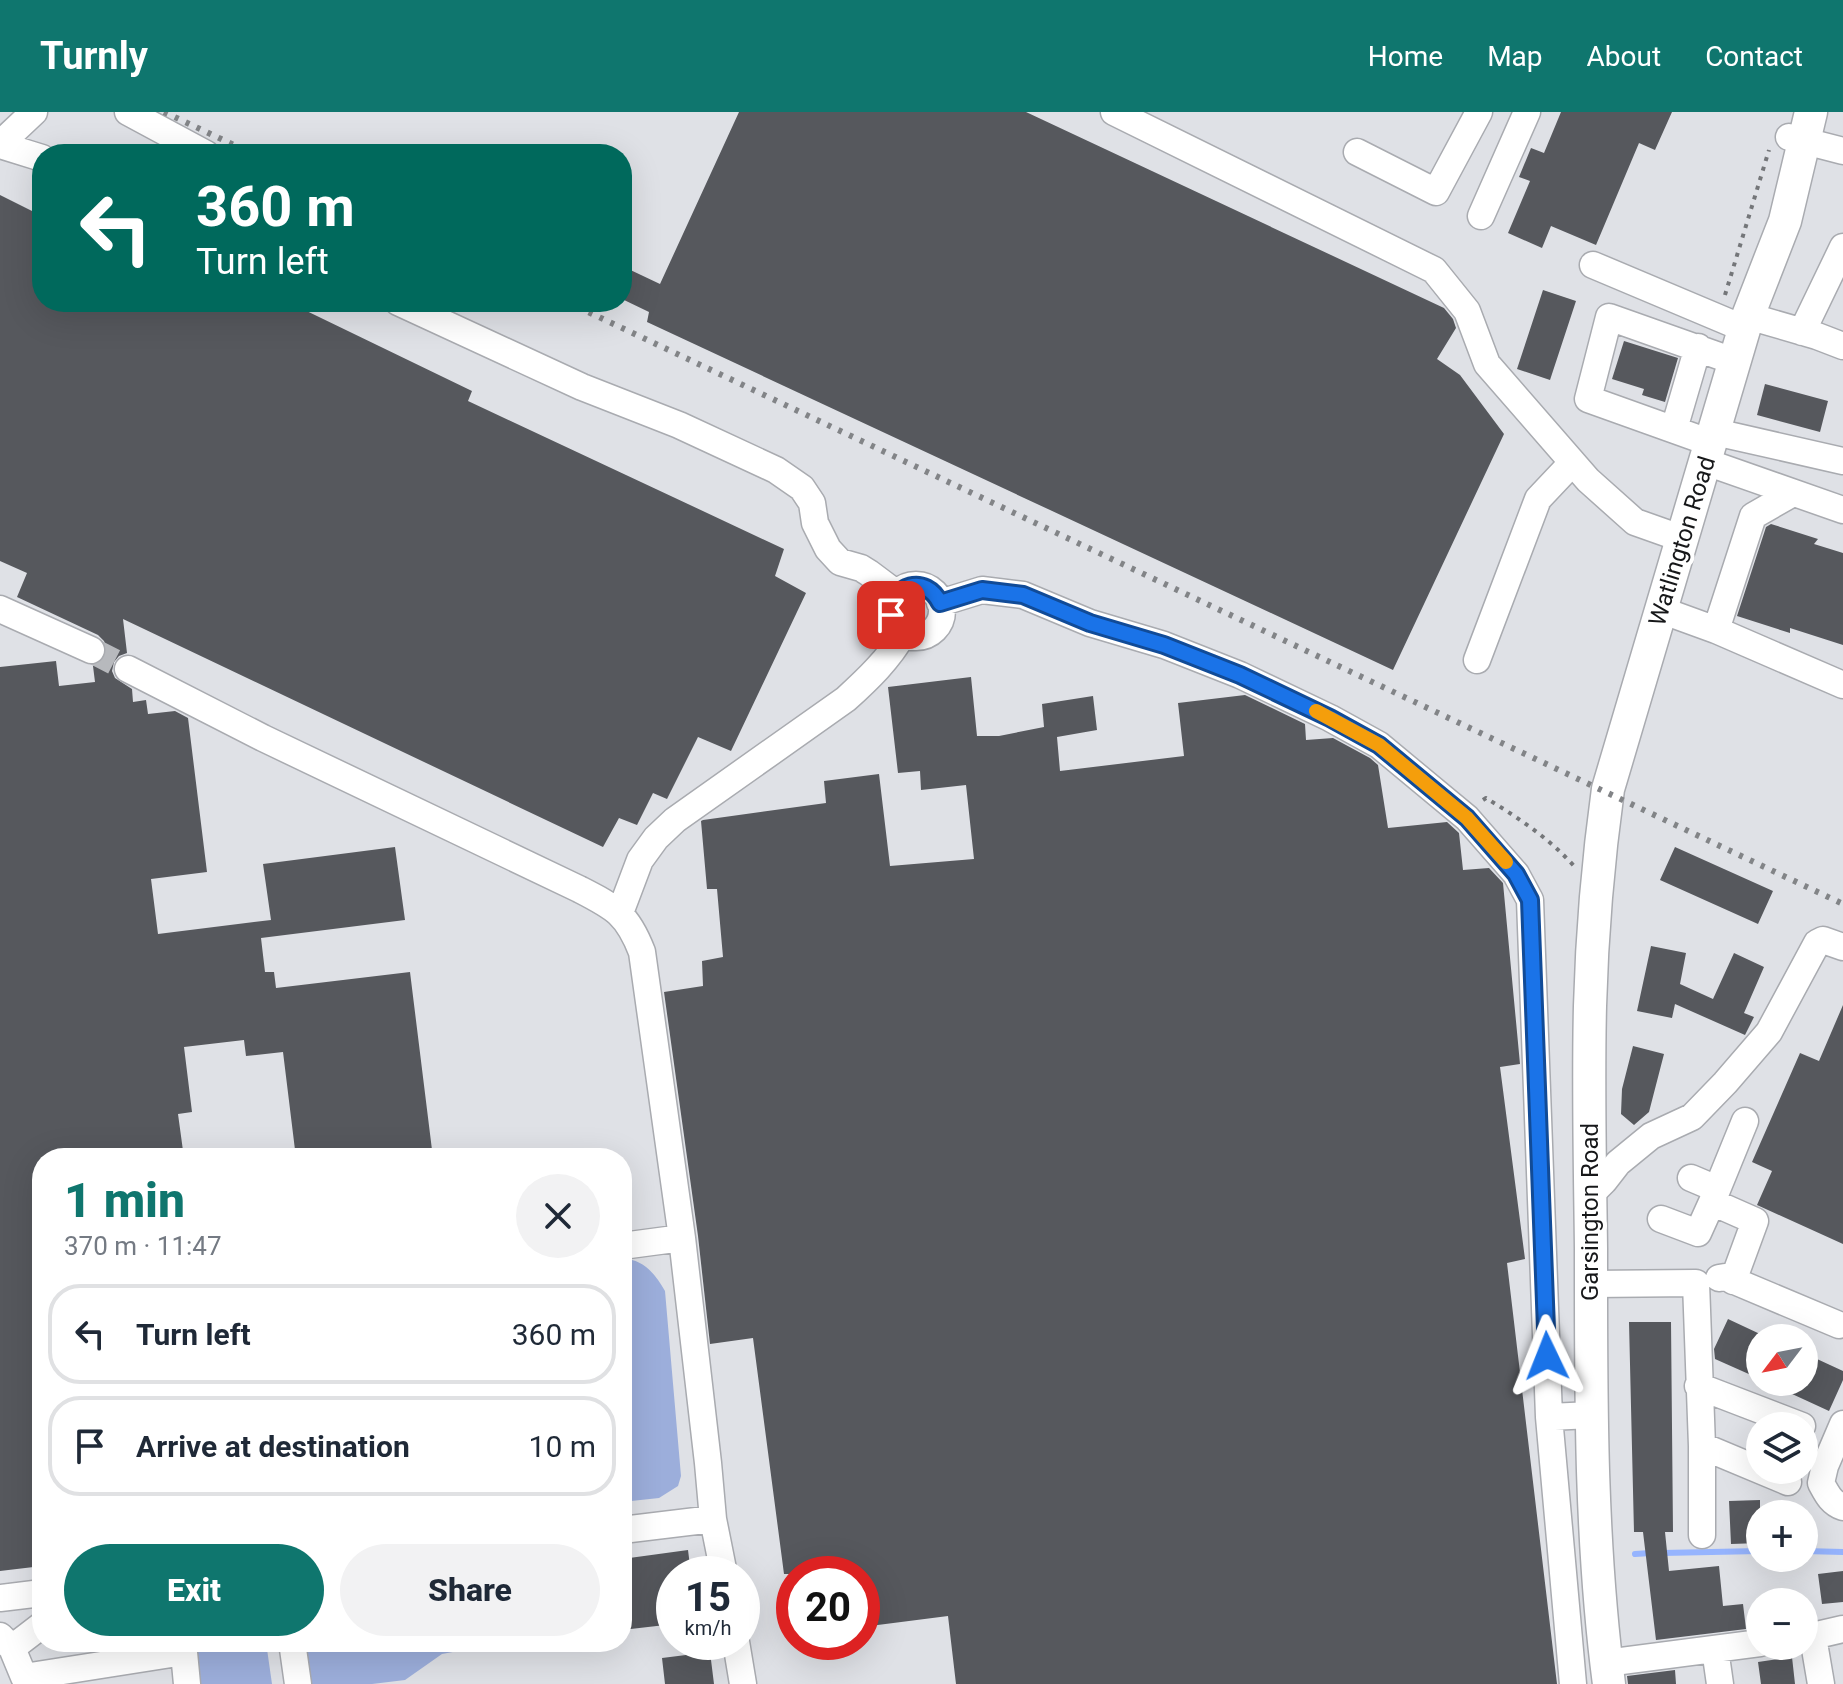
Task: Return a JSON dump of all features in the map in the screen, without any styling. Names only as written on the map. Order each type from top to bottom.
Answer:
[{"type":"main road","name":"Watlington Road","points":[[1608,789],[1736,362],[1782,180],[1799,126]]},
{"type":"main road","name":"Garsington Road","points":[[1608,789],[1595,898],[1590,1006],[1592,1415],[1598,1561],[1608,1673]]},
{"type":"street","points":[[32,155],[0,144],[34,112]]},
{"type":"street","points":[[128,112],[187,144]]},
{"type":"street","points":[[1114,112],[1434,270],[1467,311],[1487,364],[1572,463],[1635,522],[1683,539]]},
{"type":"street","points":[[1357,152],[1436,192],[1479,112]]},
{"type":"street","points":[[1481,216],[1527,112]]},
{"type":"street","points":[[1799,126],[1843,151]]},
{"type":"street","points":[[1802,332],[1843,247]]},
{"type":"street","points":[[1593,265],[1750,313],[1843,346]]},
{"type":"street","points":[[420,312],[582,387],[679,425],[776,470],[802,488],[812,503],[815,523],[828,549],[840,562],[861,568],[897,594]]},
{"type":"street","points":[[1736,362],[1609,317],[1588,399],[1711,445],[1793,493],[1843,510]]},
{"type":"street","points":[[1674,429],[1698,347]]},
{"type":"street","points":[[1711,445],[1843,461]]},
{"type":"street","points":[[1477,660],[1538,499],[1572,463]]},
{"type":"street","points":[[1716,630],[1753,516],[1793,493]]},
{"type":"street","points":[[921,586],[933,592],[940,603],[941,618],[933,631],[918,637],[903,634],[893,623],[891,615],[897,594],[908,587],[921,586]]},
{"type":"street","points":[[940,603],[982,590],[1023,595],[1090,623],[1164,645],[1240,675],[1379,745],[1467,818],[1516,874],[1530,900],[1554,1416],[1573,1684]]},
{"type":"street","points":[[0,609],[91,650]]},
{"type":"street","points":[[1661,610],[1716,630],[1843,685]]},
{"type":"street","points":[[620,913],[640,860],[656,838],[675,820],[846,699],[877,670],[903,634]]},
{"type":"street","points":[[128,669],[263,738],[579,889],[620,913],[635,934],[642,952],[682,1238],[713,1519],[720,1556]]},
{"type":"street","points":[[1590,1195],[1618,1163],[1651,1136],[1692,1117],[1725,1083],[1769,1032],[1817,943],[1823,940],[1843,947]]},
{"type":"street","points":[[1661,1219],[1698,1233],[1745,1121]]},
{"type":"street","points":[[1691,1178],[1755,1221],[1733,1281]]},
{"type":"street","points":[[632,1245],[682,1238]]},
{"type":"street","points":[[1591,1284],[1696,1283],[1725,1277],[1839,1325]]},
{"type":"street","points":[[1696,1283],[1702,1535]]},
{"type":"street","points":[[1698,1386],[1765,1412]]},
{"type":"street","points":[[1554,1416],[1592,1415]]},
{"type":"street","points":[[1843,1424],[1821,1483],[1829,1498],[1843,1507]]},
{"type":"street","points":[[1702,1446],[1746,1464]]},
{"type":"street","points":[[632,1529],[713,1519]]},
{"type":"street","points":[[0,1598],[32,1594]]},
{"type":"street","points":[[1818,1634],[1843,1629]]},
{"type":"street","points":[[32,1630],[6,1642],[24,1677],[157,1652]]},
{"type":"street","points":[[1608,1673],[1746,1645]]},
{"type":"street","points":[[1715,1649],[1720,1684]]},
{"type":"street","points":[[184,1652],[187,1684]]},
{"type":"street","points":[[293,1652],[298,1684]]},
{"type":"street","points":[[739,1660],[743,1684]]},
{"type":"street","points":[[1815,1660],[1821,1684]]},
{"type":"path","points":[[1498,805],[1551,842]]},
{"type":"shaded area","points":[[632,1260],[653,1274],[665,1291],[681,1476],[678,1486],[659,1498],[632,1501]]},
{"type":"shaded area","points":[[191,1652],[267,1652],[272,1684],[195,1684]]},
{"type":"shaded area","points":[[306,1652],[453,1652],[442,1654],[405,1680],[372,1684],[310,1684]]},
{"type":"building","points":[[739,112],[1026,112],[1444,308],[1456,328],[1437,359],[1460,375],[1504,434],[1393,670],[647,322],[649,312],[632,304],[632,271],[660,284]]},
{"type":"building","points":[[1561,112],[1672,112],[1655,150],[1639,143],[1596,245],[1551,226],[1542,248],[1508,233],[1530,181],[1519,177],[1531,148],[1544,153]]},
{"type":"building","points":[[0,195],[32,211],[32,312],[309,312],[472,391],[468,401],[784,549],[775,576],[806,593],[731,751],[698,737],[667,799],[653,793],[637,825],[619,818],[603,847],[123,619],[127,653],[114,662],[112,671],[115,678],[132,689],[133,702],[146,700],[148,714],[175,711],[188,718],[207,872],[151,879],[158,934],[271,920],[263,864],[395,847],[405,920],[261,938],[265,972],[274,972],[276,988],[410,972],[432,1148],[295,1148],[283,1052],[246,1056],[244,1040],[184,1047],[192,1112],[178,1114],[183,1148],[32,1148],[32,1567],[0,1571],[0,667],[56,661],[59,686],[95,682],[93,666],[101,662],[107,649],[98,635],[17,597],[27,573],[0,561]]},
{"type":"building","points":[[1543,290],[1576,301],[1550,380],[1517,369]]},
{"type":"building","points":[[1624,341],[1678,358],[1665,402],[1642,395],[1644,389],[1612,379]]},
{"type":"building","points":[[1765,384],[1828,401],[1820,432],[1757,415]]},
{"type":"building","points":[[1771,524],[1818,539],[1814,544],[1843,553],[1843,645],[1790,628],[1790,633],[1737,616],[1766,527]]},
{"type":"building","points":[[971,677],[977,736],[999,736],[1044,727],[1042,704],[1093,696],[1097,730],[1057,737],[1060,771],[1184,756],[1178,703],[1245,695],[1305,724],[1306,740],[1333,738],[1378,765],[1388,828],[1447,822],[1459,833],[1463,870],[1489,868],[1503,883],[1520,1064],[1500,1067],[1525,1259],[1507,1263],[1557,1684],[956,1684],[948,1616],[880,1625],[880,1556],[782,1556],[753,1338],[710,1344],[664,992],[703,986],[702,961],[723,957],[717,889],[707,889],[703,820],[826,803],[824,781],[879,774],[890,866],[974,859],[966,785],[921,790],[920,771],[898,773],[888,687]]},
{"type":"building","points":[[1675,847],[1773,891],[1758,924],[1660,880]]},
{"type":"building","points":[[1651,946],[1686,953],[1680,984],[1713,999],[1734,953],[1764,967],[1744,1013],[1754,1017],[1745,1035],[1675,1004],[1672,1018],[1637,1011]]},
{"type":"building","points":[[1843,1005],[1843,1244],[1757,1205],[1772,1171],[1752,1162],[1800,1053],[1819,1061]]},
{"type":"building","points":[[1633,1046],[1664,1054],[1649,1112],[1634,1125],[1621,1114],[1622,1089]]},
{"type":"building","points":[[1728,1319],[1746,1327],[1746,1373],[1715,1359],[1714,1349]]},
{"type":"building","points":[[1629,1322],[1671,1322],[1673,1532],[1665,1532],[1669,1571],[1719,1566],[1723,1606],[1743,1604],[1746,1629],[1656,1640],[1643,1532],[1634,1532]]},
{"type":"building","points":[[1818,1359],[1843,1371],[1843,1380],[1829,1411],[1796,1396],[1818,1396]]},
{"type":"building","points":[[1746,1500],[1746,1543],[1731,1544],[1729,1501]]},
{"type":"building","points":[[688,1550],[689,1556],[656,1556],[656,1626],[632,1629],[632,1558]]},
{"type":"building","points":[[1843,1571],[1843,1602],[1822,1604],[1818,1574]]},
{"type":"building","points":[[662,1660],[711,1660],[714,1684],[665,1684]]},
{"type":"building","points":[[1792,1660],[1795,1684],[1761,1684],[1758,1662]]},
{"type":"building","points":[[1675,1670],[1676,1684],[1628,1684],[1627,1676]]},
{"type":"waterway","points":[[1662,1553],[1746,1551]]},
{"type":"waterway","points":[[1818,1551],[1843,1552]]},
{"type":"waterway","points":[[1635,1554],[1651,1553]]},
{"type":"tunnel","points":[[91,650],[128,669]]},
{"type":"railway","points":[[164,112],[232,144]]},
{"type":"railway","points":[[588,312],[1843,904]]},
{"type":"slow traffic","points":[[1316,711],[1379,745],[1467,818],[1506,862]]},
{"type":"route","points":[[891,615],[897,594],[914,586],[927,588],[940,603],[982,590],[1023,595],[1090,623],[1164,645],[1240,675],[1330,718],[1379,745],[1467,818],[1516,874],[1530,900],[1547,1356]]}]
